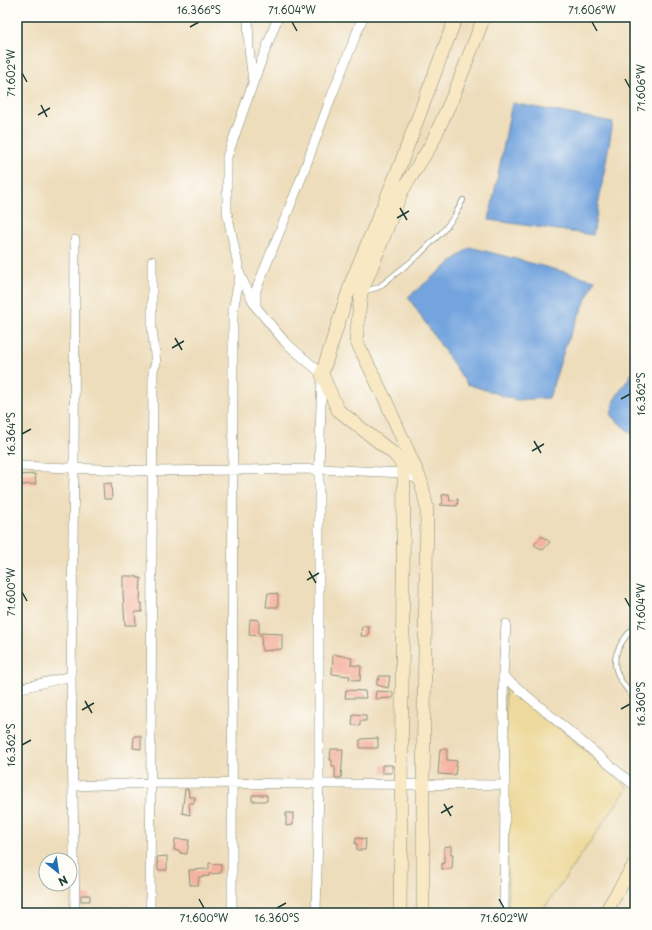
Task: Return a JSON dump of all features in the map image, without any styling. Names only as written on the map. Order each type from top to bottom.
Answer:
[{"type":"street","points":[[248,17],[249,49],[253,83]]},
{"type":"street","points":[[278,17],[227,157],[227,212],[240,275],[256,307],[285,342],[322,374],[338,410],[394,454],[401,462],[404,473],[400,913]]},
{"type":"street","points":[[256,307],[256,290],[258,283],[299,184],[363,17]]},
{"type":"street","points":[[316,913],[319,784],[319,469],[322,374],[351,283],[401,162],[456,17]]},
{"type":"street","points":[[423,913],[423,785],[427,508],[421,481],[385,399],[356,340],[361,293],[402,191],[431,145],[454,94],[484,17]]},
{"type":"street","points":[[75,240],[71,676],[75,913]]},
{"type":"street","points":[[150,913],[153,370],[156,363],[152,330],[152,261]]},
{"type":"street","points":[[232,913],[234,469],[233,310],[240,275]]},
{"type":"street","points":[[17,466],[153,471],[319,469],[404,473],[421,481]]},
{"type":"street","points":[[504,913],[505,785],[503,676],[506,624]]},
{"type":"street","points":[[17,689],[71,676]]},
{"type":"street","points":[[503,676],[635,786]]},
{"type":"street","points":[[73,786],[151,783],[505,785]]},
{"type":"street","points":[[605,913],[631,880],[635,863]]},
{"type":"lane","points":[[361,293],[379,287],[418,255],[444,231],[454,217],[463,200]]},
{"type":"lane","points":[[635,626],[619,647],[615,658],[615,664],[616,670],[622,682],[635,698]]},
{"type":"sand","points":[[505,681],[628,787],[541,913],[508,913]]},
{"type":"water","points":[[512,103],[613,122],[593,235],[489,220]]},
{"type":"water","points":[[470,247],[595,280],[566,344],[549,398],[516,400],[467,384],[408,297]]},
{"type":"water","points":[[635,369],[635,437],[611,416],[614,400]]},
{"type":"building","points":[[35,474],[36,484],[20,485],[19,475]]},
{"type":"building","points":[[111,483],[112,499],[104,499],[103,484]]},
{"type":"building","points":[[449,494],[450,501],[458,499],[457,506],[439,505],[443,503],[442,495]]},
{"type":"building","points":[[542,536],[550,542],[543,550],[534,545]]},
{"type":"building","points":[[123,576],[137,576],[137,578],[141,578],[140,603],[142,603],[142,612],[135,612],[136,625],[125,625]]},
{"type":"building","points":[[268,593],[278,594],[278,607],[266,607]]},
{"type":"building","points":[[250,619],[259,620],[259,636],[249,635]]},
{"type":"building","points":[[362,626],[369,626],[368,636],[361,636]]},
{"type":"building","points":[[261,633],[282,634],[282,649],[262,651]]},
{"type":"building","points":[[333,654],[352,658],[351,665],[361,666],[360,681],[349,679],[350,676],[332,674]]},
{"type":"building","points":[[379,676],[390,676],[388,688],[377,685],[377,679],[379,680]]},
{"type":"building","points":[[346,690],[365,691],[366,698],[345,698]]},
{"type":"building","points":[[376,691],[393,692],[393,698],[375,699]]},
{"type":"building","points":[[353,714],[366,715],[366,721],[360,721],[360,726],[352,725]]},
{"type":"building","points":[[134,736],[141,736],[141,749],[133,748]]},
{"type":"building","points":[[378,738],[378,748],[360,748],[360,740]]},
{"type":"building","points":[[331,749],[343,749],[341,778],[335,778],[335,766],[332,766],[332,760],[330,760]]},
{"type":"building","points":[[440,749],[447,749],[447,760],[457,761],[455,775],[438,774]]},
{"type":"building","points":[[382,765],[392,765],[392,773],[382,773]]},
{"type":"building","points":[[185,789],[188,789],[189,797],[195,797],[194,803],[189,803],[190,815],[182,813]]},
{"type":"building","points":[[252,795],[267,795],[267,801],[252,801]]},
{"type":"building","points":[[286,813],[293,813],[293,825],[286,826]]},
{"type":"building","points":[[356,838],[366,839],[365,850],[357,850],[357,844],[355,844]]},
{"type":"building","points":[[175,839],[189,840],[187,854],[174,850]]},
{"type":"building","points":[[451,846],[451,854],[453,854],[452,869],[442,869],[442,863],[444,863],[444,847]]},
{"type":"building","points":[[167,856],[167,870],[158,870],[157,857]]},
{"type":"building","points":[[209,863],[221,864],[221,873],[199,877],[198,885],[190,885],[189,870],[209,869]]},
{"type":"building","points":[[81,895],[90,895],[90,901],[81,901]]}]
